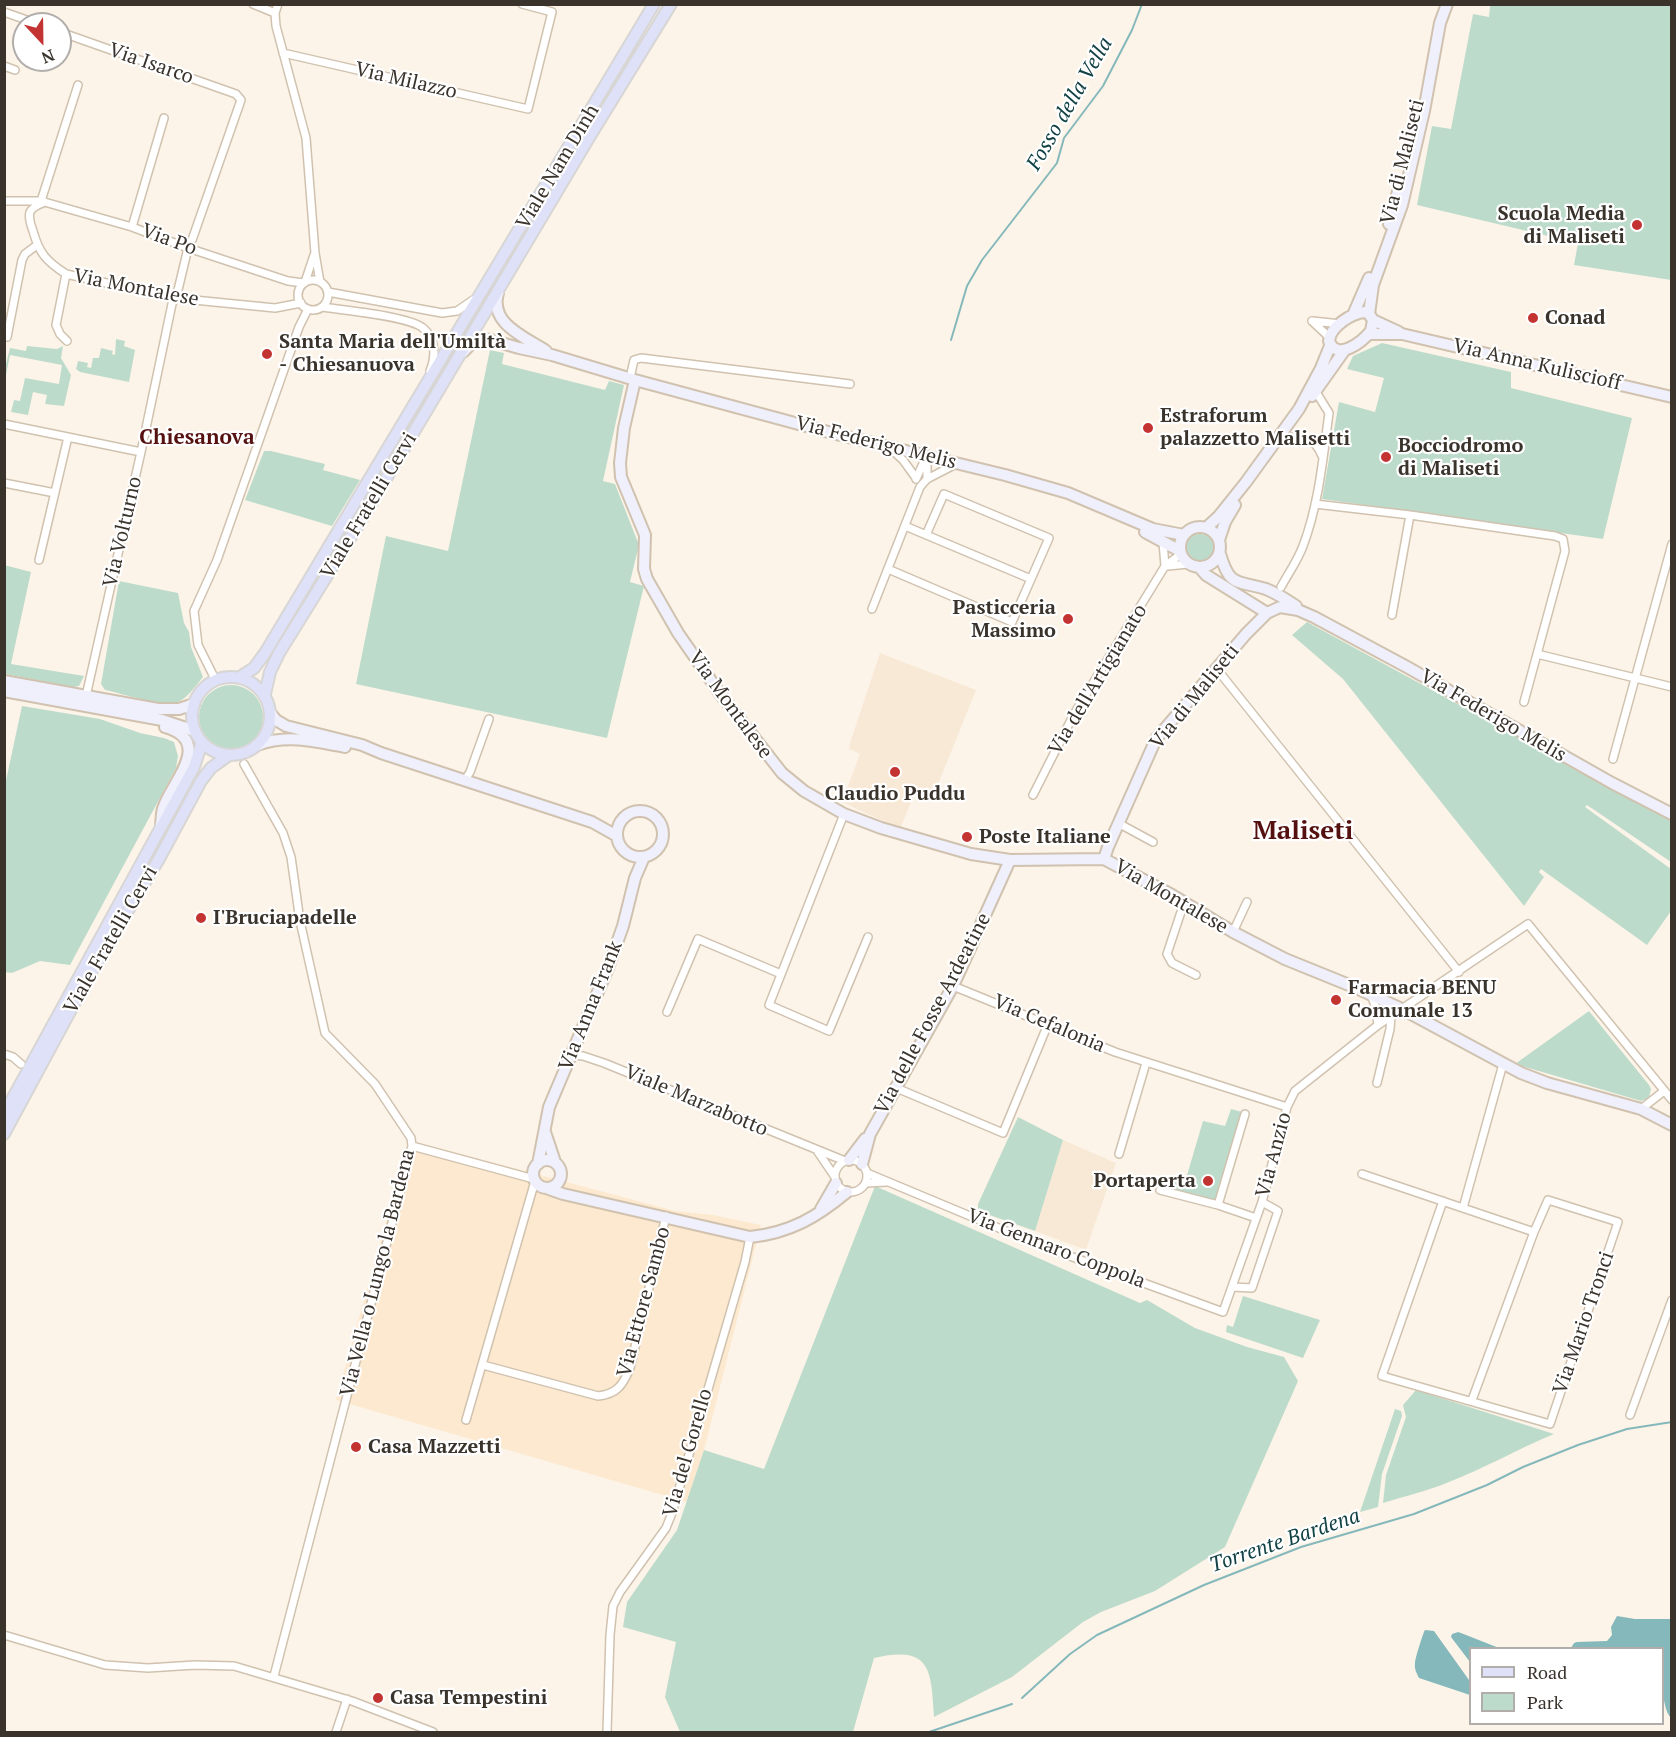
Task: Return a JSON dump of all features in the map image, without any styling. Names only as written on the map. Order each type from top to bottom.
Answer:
[{"type":"main road","name":"Viale Nam Dinh","points":[[460,329],[654,4]]},
{"type":"main road","name":"Viale Nam Dinh","points":[[480,321],[671,4]]},
{"type":"main road","name":"Viale Fratelli Cervi","points":[[265,694],[270,672],[279,653],[480,321]]},
{"type":"main road","name":"Viale Fratelli Cervi","points":[[240,677],[250,672],[258,663],[460,329]]},
{"type":"main road","points":[[229,755],[214,751],[202,742],[195,730],[192,717],[194,704],[202,689],[216,679],[240,677],[254,683],[265,694],[271,714],[269,728],[257,745]]},
{"type":"main road","name":"Viale Fratelli Cervi","points":[[4,1114],[194,767],[202,742]]},
{"type":"main road","name":"Viale Fratelli Cervi","points":[[4,1134],[94,967],[159,859],[201,781],[211,768],[229,755],[247,752],[257,745]]},
{"type":"street","points":[[253,4],[275,13]]},
{"type":"street","points":[[278,4],[275,13],[276,27],[306,138],[315,253],[320,282],[328,292],[447,313],[464,308],[483,290]]},
{"type":"street","name":"Via Milazzo","points":[[283,52],[528,109],[552,12],[522,4]]},
{"type":"street","name":"Via di Maliseti","points":[[1206,528],[1246,482],[1299,409],[1321,368],[1334,329],[1353,315],[1366,287],[1399,189],[1437,4]]},
{"type":"street","name":"Via di Maliseti","points":[[1299,409],[1316,392],[1344,351],[1369,334],[1373,285],[1402,205],[1424,111],[1440,23],[1447,4]]},
{"type":"street","name":"Via Isarco","points":[[72,36],[236,94],[240,98]]},
{"type":"street","points":[[43,201],[78,85]]},
{"type":"street","name":"Via Volturno","points":[[86,696],[174,298],[188,248],[236,116],[240,98]]},
{"type":"street","points":[[132,227],[164,118]]},
{"type":"street","name":"Via Po","points":[[4,201],[43,201],[132,227],[188,248],[288,280],[305,283]]},
{"type":"street","name":"Via Montalese","points":[[43,201],[30,213],[30,222],[37,244],[47,260],[66,274],[174,298],[275,308],[301,303]]},
{"type":"street","points":[[7,337],[22,260],[25,254],[37,244]]},
{"type":"street","points":[[315,253],[305,283],[298,294],[301,303],[308,309],[322,307],[363,312],[422,327],[430,337],[435,350],[427,383]]},
{"type":"street","points":[[66,274],[56,325],[60,334],[67,341]]},
{"type":"street","points":[[305,283],[313,280],[320,282]]},
{"type":"street","points":[[501,285],[496,307],[503,321],[513,331],[552,355]]},
{"type":"street","points":[[322,307],[327,300],[328,292]]},
{"type":"street","points":[[216,679],[198,645],[194,610],[218,560],[299,327],[308,309]]},
{"type":"street","points":[[1353,315],[1365,312],[1402,334]]},
{"type":"street","points":[[1341,324],[1312,321],[1338,351],[1344,351]]},
{"type":"street","points":[[1369,334],[1402,334]]},
{"type":"street","name":"Via Anna Kuliscioff","points":[[1402,334],[1671,397]]},
{"type":"street","points":[[458,357],[473,342],[481,339],[552,355],[632,379],[634,360],[641,358],[850,384]]},
{"type":"street","name":"Via Montalese","points":[[632,379],[620,463],[621,477],[645,536],[647,579],[678,633],[705,673],[775,766],[804,791],[844,814],[881,828],[971,854],[1010,860],[1104,859],[1285,959],[1402,1009],[1503,1064],[1547,1083],[1641,1109],[1671,1125]]},
{"type":"street","name":"Via Federigo Melis","points":[[632,379],[1068,493],[1153,530],[1184,535],[1194,528],[1206,528]]},
{"type":"street","points":[[1266,611],[1276,602],[1277,590],[1303,547],[1315,504],[1329,413],[1316,392]]},
{"type":"street","points":[[4,424],[141,452]]},
{"type":"street","points":[[39,560],[68,437]]},
{"type":"street","points":[[1277,439],[1302,437],[1310,440],[1320,449],[1323,458]]},
{"type":"street","points":[[887,446],[903,460],[920,487]]},
{"type":"street","points":[[916,478],[927,455]]},
{"type":"street","points":[[927,455],[927,479]]},
{"type":"street","points":[[872,609],[920,487],[927,479],[959,463]]},
{"type":"street","name":"Via di Maliseti","points":[[1219,540],[1224,522],[1246,482]]},
{"type":"street","points":[[4,483],[55,493]]},
{"type":"street","points":[[888,569],[1012,622],[1049,538],[944,494],[927,535]]},
{"type":"street","points":[[1315,504],[1410,515],[1556,536],[1563,539],[1565,551],[1524,702]]},
{"type":"street","name":"Via Federigo Melis","points":[[1115,512],[1136,527],[1181,552],[1194,566],[1266,611],[1287,607],[1314,617]]},
{"type":"street","points":[[1392,615],[1410,515]]},
{"type":"street","points":[[904,526],[1031,579]]},
{"type":"street","points":[[1206,528],[1219,540]]},
{"type":"street","points":[[1181,552],[1184,535]]},
{"type":"street","name":"Via Federigo Melis","points":[[1219,540],[1220,554],[1226,573],[1231,578],[1277,590],[1314,617],[1671,814]]},
{"type":"street","points":[[1163,542],[1165,566],[1211,564],[1220,554]]},
{"type":"street","points":[[1614,759],[1671,544]]},
{"type":"street","name":"Via dell'Artigianato","points":[[1033,795],[1074,714],[1165,566],[1181,552]]},
{"type":"street","name":"Via di Maliseti","points":[[1104,859],[1156,739],[1266,611]]},
{"type":"street","points":[[1538,654],[1671,687]]},
{"type":"street","points":[[1216,668],[1459,972]]},
{"type":"street","points":[[4,681],[170,710],[194,704]]},
{"type":"street","points":[[4,691],[170,722],[195,730]]},
{"type":"street","points":[[117,712],[139,722],[173,729],[180,733],[188,746],[188,760],[164,805],[161,825]]},
{"type":"street","points":[[271,714],[286,726],[362,745],[592,822],[617,836]]},
{"type":"street","points":[[465,780],[489,719]]},
{"type":"street","points":[[257,745],[287,738],[381,753]]},
{"type":"street","name":"Via Vella o Lungo la Bardena","points":[[243,764],[283,833],[291,857],[300,921],[325,1033],[375,1084],[411,1138],[412,1146],[274,1676]]},
{"type":"street","points":[[592,822],[621,821],[633,812],[640,811],[648,813],[659,822],[663,836],[657,849],[644,856],[629,854]]},
{"type":"street","points":[[844,814],[769,1005],[829,1031],[868,938]]},
{"type":"street","points":[[621,821],[617,836],[619,843],[629,854],[635,878]]},
{"type":"street","points":[[1118,823],[1153,842]]},
{"type":"street","name":"Via Anna Frank","points":[[535,1179],[549,1107],[623,926],[635,878],[644,856]]},
{"type":"street","name":"Via delle Fosse Ardeatine","points":[[847,1161],[870,1134],[894,1087],[953,986],[1010,860]]},
{"type":"street","points":[[1233,932],[1247,902]]},
{"type":"street","points":[[1184,903],[1167,954],[1172,963],[1196,975]]},
{"type":"street","name":"Via Anzio","points":[[1223,1312],[1262,1202],[1291,1097],[1301,1085],[1390,1016],[1528,924],[1664,1091]]},
{"type":"street","points":[[667,1012],[698,939],[781,974]]},
{"type":"street","name":"Via Cefalonia","points":[[953,986],[1146,1063],[1287,1107]]},
{"type":"street","points":[[1371,995],[1376,1008],[1378,1025]]},
{"type":"street","points":[[1377,1083],[1390,1029],[1390,1016]]},
{"type":"street","points":[[894,1087],[1003,1133],[1048,1024]]},
{"type":"street","points":[[4,1053],[21,1064]]},
{"type":"street","name":"Viale Marzabotto","points":[[572,1055],[604,1063],[818,1152],[847,1161]]},
{"type":"street","points":[[1119,1154],[1146,1063]]},
{"type":"street","points":[[1463,1208],[1503,1064]]},
{"type":"street","points":[[1641,1109],[1664,1091],[1671,1100]]},
{"type":"street","points":[[1218,1205],[1245,1114]]},
{"type":"street","points":[[545,1131],[555,1162],[571,1188],[583,1197]]},
{"type":"street","name":"Via delle Fosse Ardeatine","points":[[864,1168],[870,1134]]},
{"type":"street","points":[[412,1146],[555,1186],[562,1174]]},
{"type":"street","points":[[818,1152],[836,1181],[842,1189],[848,1192]]},
{"type":"street","points":[[466,1420],[535,1179],[546,1160],[555,1162]]},
{"type":"street","points":[[535,1179],[563,1194],[750,1237],[770,1235],[790,1229],[819,1212],[848,1192],[860,1190],[866,1183],[864,1168],[847,1161],[836,1170],[836,1181],[819,1212]]},
{"type":"street","name":"Via Gennaro Coppola","points":[[864,1168],[890,1182],[1037,1244],[1223,1312]]},
{"type":"street","points":[[1362,1174],[1443,1201],[1534,1232],[1472,1400],[1382,1376],[1443,1201]]},
{"type":"street","name":"Via Gennaro Coppola","points":[[866,1183],[890,1182]]},
{"type":"street","points":[[1160,1190],[1218,1205],[1256,1218]]},
{"type":"street","name":"Via Mario Tronci","points":[[1472,1400],[1550,1424],[1618,1222],[1548,1200],[1534,1232]]},
{"type":"street","points":[[1232,1287],[1252,1288],[1278,1211],[1262,1202]]},
{"type":"street","name":"Via Ettore Sambo","points":[[483,1365],[598,1396],[617,1390],[630,1368],[666,1216]]},
{"type":"street","name":"Via del Gorello","points":[[607,1732],[613,1606],[620,1592],[666,1528],[672,1513],[745,1262],[750,1237]]},
{"type":"street","points":[[1630,1415],[1671,1300]]},
{"type":"street","points":[[1663,1322],[1671,1325]]},
{"type":"street","points":[[4,1635],[105,1665],[148,1668],[195,1665],[234,1666],[347,1699],[434,1732]]},
{"type":"street","points":[[336,1732],[347,1699]]},
{"type":"shaded area","points":[[880,653],[976,690],[933,797],[916,790],[900,829],[842,802],[860,754],[849,749],[850,743]]},
{"type":"shaded area","points":[[409,1140],[675,1211],[713,1215],[761,1225],[704,1450],[687,1502],[336,1400]]},
{"type":"shaded area","points":[[1063,1140],[1116,1163],[1086,1250],[1035,1231]]},
{"type":"green space","points":[[1481,5],[1671,5],[1671,280],[1574,265],[1578,243],[1417,205],[1432,126],[1451,129],[1473,14],[1489,17],[1490,6]]},
{"type":"green space","points":[[116,339],[125,341],[124,346],[135,350],[129,382],[80,372],[76,369],[78,361],[88,363],[87,367],[91,368],[93,358],[99,358],[101,348],[113,351],[112,354],[115,355]]},
{"type":"green space","points":[[1382,343],[1511,372],[1511,388],[1632,418],[1603,539],[1322,499],[1339,402],[1375,412],[1384,378],[1347,369],[1353,356]]},
{"type":"green space","points":[[27,346],[57,349],[63,346],[61,358],[71,375],[64,406],[45,404],[47,395],[33,392],[28,415],[11,412],[14,400],[20,401],[25,378],[59,384],[62,365],[10,355],[5,380],[5,368],[10,348],[26,351]]},
{"type":"green space","points":[[490,350],[504,353],[502,364],[605,390],[609,381],[624,385],[603,481],[615,484],[639,545],[630,582],[644,586],[607,738],[356,684],[386,536],[448,551]]},
{"type":"green space","points":[[264,451],[325,464],[323,470],[360,480],[332,526],[245,500]]},
{"type":"green space","points":[[1200,534],[1210,538],[1214,548],[1210,558],[1200,562],[1190,558],[1186,548],[1190,538]]},
{"type":"green space","points":[[4,565],[31,572],[11,664],[84,676],[79,686],[73,687],[5,674]]},
{"type":"green space","points":[[119,581],[178,593],[191,647],[203,677],[180,701],[165,703],[143,700],[105,690],[101,684]]},
{"type":"green space","points":[[1307,622],[1671,820],[1671,862],[1587,805],[1585,807],[1671,869],[1671,911],[1647,945],[1541,869],[1539,872],[1544,877],[1524,906],[1343,679],[1292,635]]},
{"type":"green space","points":[[231,685],[243,687],[254,694],[261,705],[263,717],[261,729],[254,740],[243,747],[231,749],[219,747],[208,740],[201,729],[199,717],[201,705],[208,694],[219,687]]},
{"type":"green space","points":[[22,706],[100,719],[140,733],[164,738],[174,742],[178,756],[176,768],[70,965],[40,961],[12,973],[4,972],[5,785]]},
{"type":"green space","points":[[1589,1011],[1649,1085],[1651,1089],[1649,1098],[1641,1101],[1515,1064]]},
{"type":"green space","points":[[1231,1109],[1242,1112],[1216,1201],[1166,1189],[1170,1179],[1185,1182],[1203,1121],[1225,1126]]},
{"type":"green space","points":[[1018,1117],[1063,1140],[1035,1231],[978,1211],[978,1204]]},
{"type":"green space","points":[[875,1186],[1140,1303],[1147,1300],[1195,1328],[1247,1347],[1284,1357],[1298,1381],[1225,1547],[1155,1591],[1101,1612],[1083,1622],[1012,1677],[934,1717],[929,1674],[917,1658],[893,1655],[874,1658],[853,1732],[680,1732],[665,1697],[676,1642],[623,1627],[627,1602],[677,1530],[704,1450],[764,1469]]},
{"type":"green space","points":[[1243,1296],[1320,1320],[1303,1358],[1226,1332],[1227,1325],[1233,1327]]},
{"type":"green space","points":[[1416,1390],[1554,1434],[1449,1482],[1383,1503],[1386,1475],[1406,1417],[1403,1405]]},
{"type":"green space","points":[[1395,1409],[1401,1411],[1402,1416],[1382,1474],[1378,1507],[1360,1512]]},
{"type":"water","points":[[1617,1616],[1635,1619],[1671,1619],[1671,1718],[1667,1713],[1664,1700],[1664,1647],[1572,1647],[1577,1642],[1607,1641],[1612,1635],[1611,1627]]},
{"type":"water","points":[[1425,1630],[1434,1631],[1469,1680],[1469,1695],[1419,1678],[1415,1663]]},
{"type":"water","points":[[1458,1632],[1496,1647],[1469,1647],[1469,1661],[1451,1637],[1452,1634]]},
{"type":"waterway","name":"Fosso della Vella","points":[[951,340],[967,286],[982,260],[1057,163],[1064,138],[1103,86],[1132,30],[1142,4]]},
{"type":"waterway","name":"Torrente Bardena","points":[[1022,1698],[1070,1654],[1097,1635],[1204,1585],[1301,1547],[1414,1514],[1578,1445],[1627,1429],[1672,1422]]},
{"type":"waterway","name":"Torrente Bardena","points":[[929,1732],[1012,1704]]},
{"type":"place","name":"Scuola Media di Maliseti","points":[[1637,225]]},
{"type":"place","name":"Conad","points":[[1533,318]]},
{"type":"place","name":"Santa Maria dell'Umiltà - Chiesanuova","points":[[267,354]]},
{"type":"place","name":"Estraforum palazzetto Malisetti","points":[[1148,428]]},
{"type":"place","name":"Bocciodromo di Maliseti","points":[[1386,457]]},
{"type":"place","name":"Pasticceria Massimo","points":[[1068,619]]},
{"type":"place","name":"Claudio Puddu","points":[[895,772]]},
{"type":"place","name":"Poste Italiane","points":[[967,837]]},
{"type":"place","name":"I'Bruciapadelle","points":[[201,918]]},
{"type":"place","name":"Farmacia BENU Comunale 13","points":[[1336,1000]]},
{"type":"place","name":"Portaperta","points":[[1208,1181]]},
{"type":"place","name":"Casa Mazzetti","points":[[356,1447]]},
{"type":"place","name":"Casa Tempestini","points":[[378,1698]]},
{"type":"district","name":"Chiesanova","points":[[197,438]]},
{"type":"district","name":"Maliseti","points":[[1303,832]]}]
